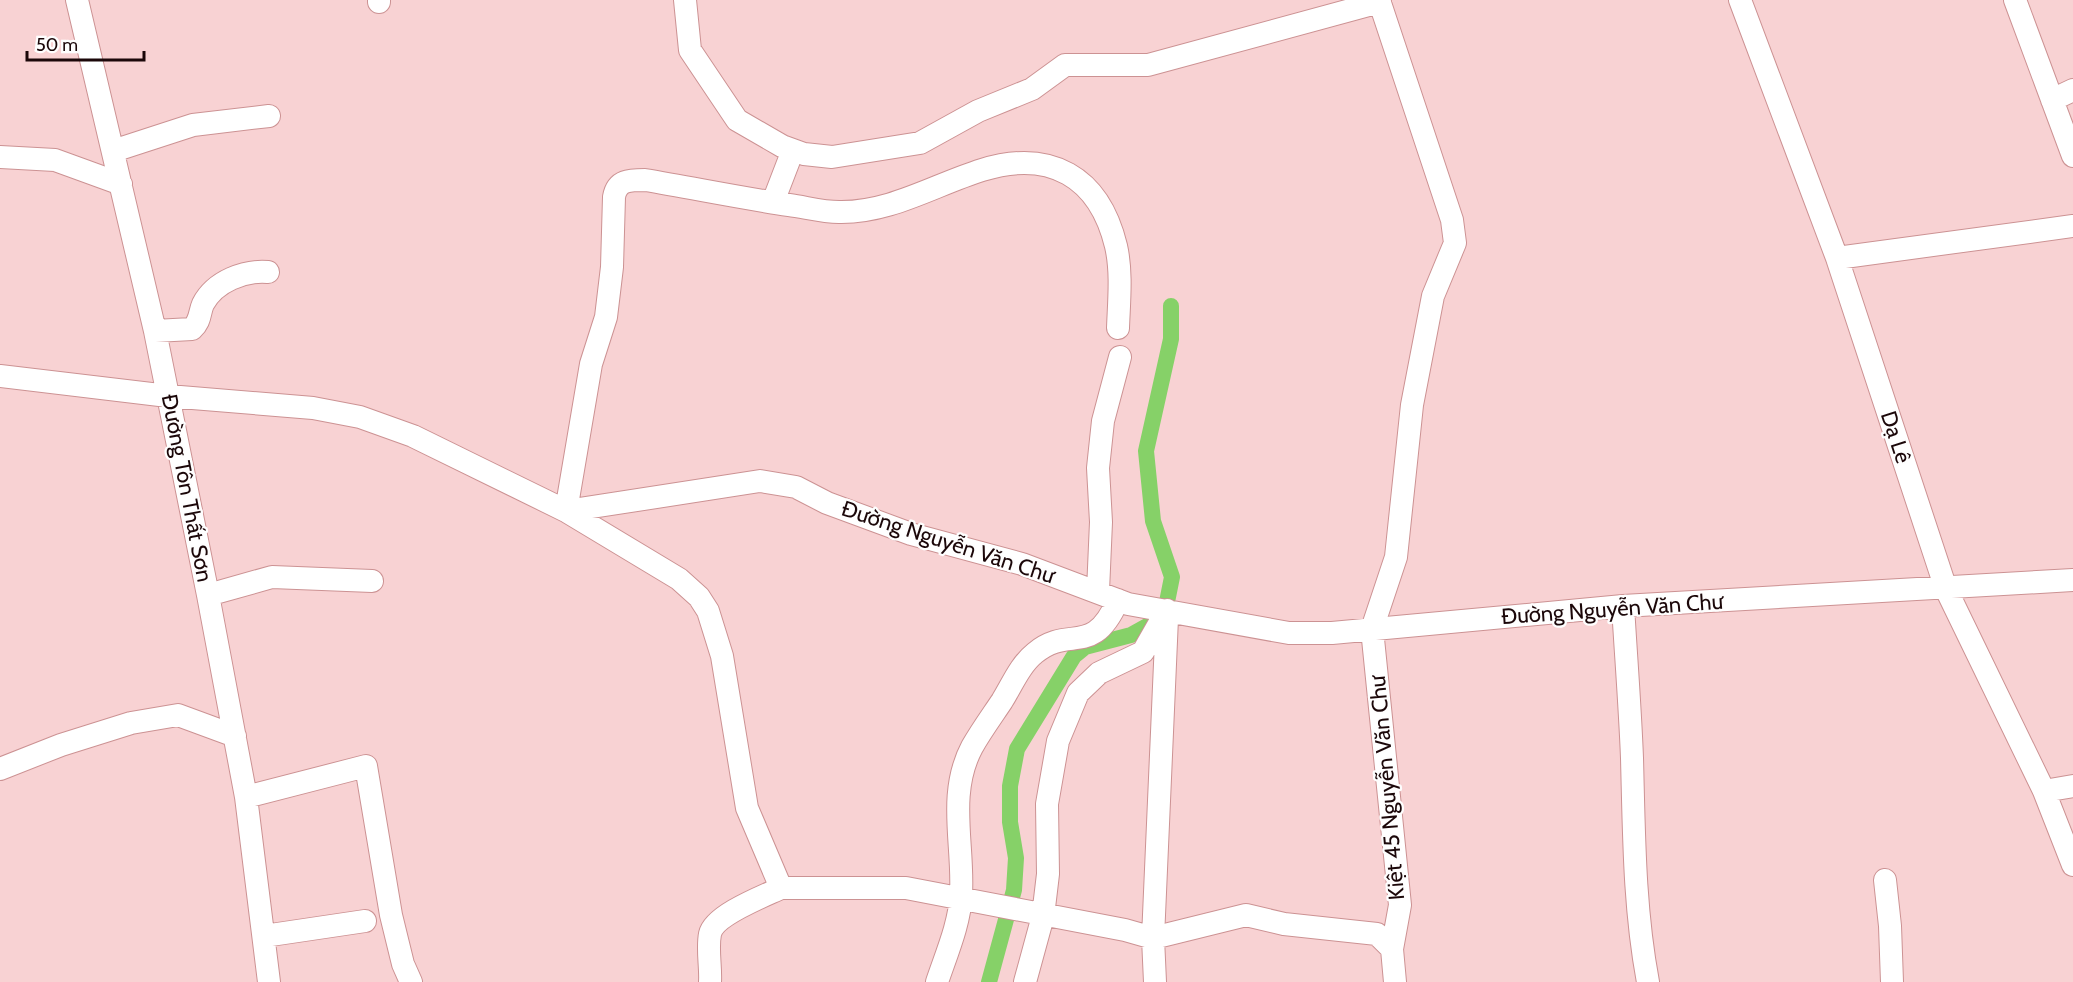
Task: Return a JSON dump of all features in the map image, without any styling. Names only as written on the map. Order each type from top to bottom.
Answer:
[{"type":"street","name":"Đường Tôn Thất Sơn","points":[[77,0],[155,331],[208,596],[246,797],[269,982]]},
{"type":"street","points":[[685,0],[690,50],[737,120],[791,156],[844,157],[909,146],[927,140],[986,107],[1032,89],[1065,65],[1148,65],[1379,1],[1452,220],[1455,243],[1433,296],[1412,405],[1396,557],[1372,629]]},
{"type":"street","name":"Dạ Lê","points":[[1740,0],[1837,258],[1946,589],[2044,791],[2073,865]]},
{"type":"street","points":[[2015,0],[2073,156]]},
{"type":"street","points":[[2052,100],[2073,90]]},
{"type":"street","points":[[113,152],[193,125],[269,116]]},
{"type":"street","points":[[775,196],[791,156]]},
{"type":"street","points":[[0,157],[55,160],[121,184]]},
{"type":"street","points":[[566,511],[591,364],[606,317],[612,267],[616,188],[622,182],[645,180],[775,196],[839,212],[897,204],[1003,164],[1035,163],[1062,170],[1076,177],[1101,209],[1116,246],[1119,274],[1118,328]]},
{"type":"street","points":[[1837,258],[2073,226]]},
{"type":"street","points":[[155,331],[192,329],[199,323],[204,303],[224,284],[244,273],[268,272]]},
{"type":"street","points":[[937,982],[961,898],[962,866],[957,814],[963,771],[973,745],[1019,670],[1035,653],[1054,643],[1093,634],[1109,620],[1115,598],[1097,486],[1103,421],[1120,357]]},
{"type":"street","points":[[0,376],[168,396],[314,408],[360,417],[413,436],[566,511],[679,579],[699,597],[708,611],[722,656],[729,710],[747,808],[781,888]]},
{"type":"street","name":"Đường Nguyễn Văn Chư","points":[[566,511],[760,481],[796,487],[827,502],[911,534],[1022,564],[1115,598],[1161,610],[1289,633],[1332,633],[1623,606],[2073,580]]},
{"type":"street","points":[[208,596],[272,577],[372,581]]},
{"type":"street","points":[[1623,606],[1632,756],[1634,871],[1641,943],[1648,982]]},
{"type":"street","points":[[1025,982],[1048,874],[1047,804],[1058,741],[1078,693],[1099,673],[1143,652],[1161,610]]},
{"type":"street","points":[[1155,982],[1153,939],[1161,610]]},
{"type":"street","name":"Kiệt 45 Nguyễn Văn Chư","points":[[1372,629],[1400,905],[1392,949],[1395,982]]},
{"type":"street","points":[[0,769],[61,745],[121,726],[178,716],[235,736]]},
{"type":"street","points":[[246,797],[366,766],[402,964],[411,982]]},
{"type":"street","points":[[2044,791],[2073,786]]},
{"type":"street","points":[[1885,880],[1890,926],[1892,982]]},
{"type":"street","points":[[710,982],[710,933],[714,925],[731,913],[781,888],[906,888],[1125,930],[1153,939],[1246,915],[1284,924],[1377,934],[1392,949]]},
{"type":"street","points":[[264,936],[365,921]]},
{"type":"waterway","points":[[989,982],[1014,890],[1016,858],[1010,822],[1010,786],[1017,749],[1074,656],[1085,647],[1131,635],[1149,625],[1159,617],[1167,602],[1172,577],[1153,521],[1146,451],[1171,339],[1171,306]]}]
